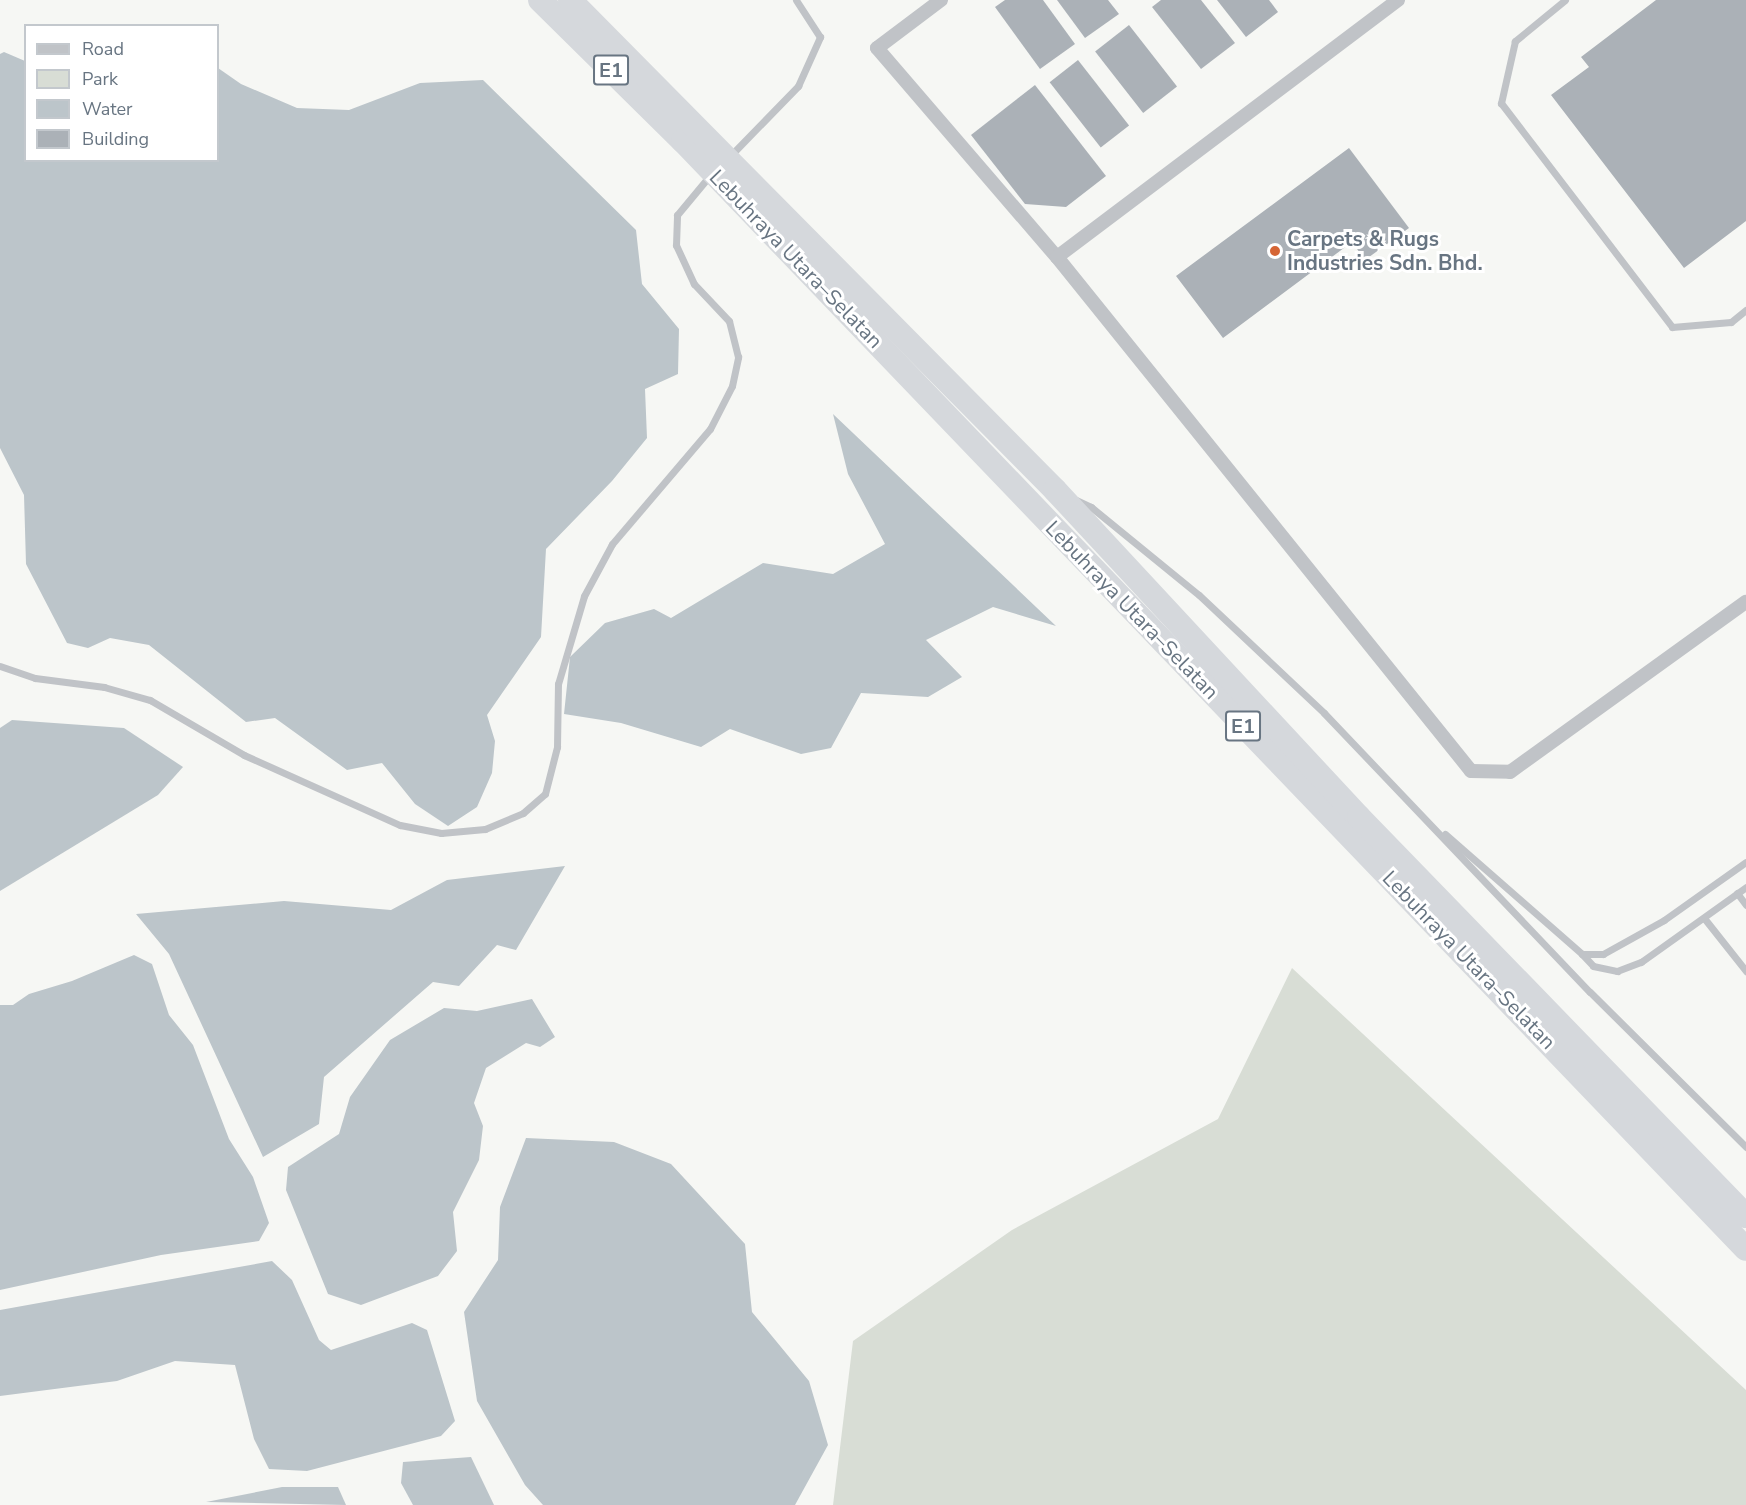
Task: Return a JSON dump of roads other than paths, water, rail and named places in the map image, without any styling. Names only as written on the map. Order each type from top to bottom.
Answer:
[{"type":"highway","name":"Lebuhraya Utara–Selatan","points":[[540,0],[690,133]]},
{"type":"highway","name":"Lebuhraya Utara–Selatan","points":[[570,0],[690,133],[1746,1249]]},
{"type":"highway","name":"Lebuhraya Utara–Selatan","points":[[749,195],[1055,490],[1359,817],[1746,1216]]},
{"type":"street","points":[[941,0],[877,48],[1057,257],[1471,771],[1510,772],[1746,603]]},
{"type":"street","points":[[1057,257],[1398,0]]},
{"type":"lane","points":[[0,666],[35,678],[104,687],[150,700],[244,754],[400,825],[441,833],[474,830],[523,813],[545,794],[557,747],[558,684],[584,596],[612,544],[710,429],[732,386],[738,357],[729,321],[694,284],[676,245],[677,215],[693,192],[771,118],[798,86],[820,37],[796,0]]},
{"type":"lane","points":[[1565,0],[1515,41],[1500,103],[1672,327],[1731,322],[1746,310]]},
{"type":"lane","points":[[1055,490],[1091,507],[1199,595],[1407,800],[1590,992],[1746,1147]]},
{"type":"lane","points":[[1407,800],[1593,966],[1617,971],[1641,962],[1746,887]]},
{"type":"lane","points":[[1582,954],[1603,954],[1664,920],[1746,862]]},
{"type":"lane","points":[[1737,893],[1746,905]]},
{"type":"lane","points":[[1704,918],[1746,970]]},
{"type":"water","points":[[4,52],[24,61],[24,162],[219,162],[219,69],[241,84],[297,108],[349,110],[420,83],[483,80],[636,230],[642,284],[679,329],[678,374],[645,389],[647,438],[612,481],[546,549],[541,637],[487,715],[495,741],[492,773],[477,807],[448,826],[415,804],[382,763],[347,770],[275,718],[246,722],[149,645],[110,638],[88,648],[67,643],[26,564],[24,495],[0,448],[0,54]]},
{"type":"water","points":[[833,414],[1056,626],[993,607],[926,640],[962,677],[928,697],[861,693],[831,748],[801,754],[730,729],[701,747],[621,723],[564,714],[570,657],[605,623],[654,609],[671,618],[763,563],[833,574],[885,544],[848,474]]},
{"type":"water","points":[[12,720],[124,728],[183,767],[158,795],[0,891],[0,728]]},
{"type":"water","points":[[565,866],[516,950],[497,945],[459,986],[433,982],[324,1077],[319,1124],[263,1157],[169,954],[136,914],[284,901],[391,910],[447,880]]},
{"type":"water","points":[[134,955],[152,964],[169,1015],[193,1045],[229,1139],[253,1177],[269,1223],[259,1241],[161,1255],[0,1290],[0,1005],[13,1005],[29,994],[72,981]]},
{"type":"water","points":[[532,999],[555,1037],[540,1047],[526,1043],[486,1068],[474,1103],[483,1126],[479,1160],[453,1212],[457,1251],[438,1276],[361,1305],[328,1294],[286,1190],[288,1167],[339,1134],[350,1097],[390,1040],[444,1008],[477,1011]]},
{"type":"water","points":[[526,1138],[614,1142],[671,1164],[745,1244],[752,1312],[809,1381],[828,1445],[795,1505],[543,1505],[525,1485],[477,1401],[464,1312],[498,1260],[500,1207]]},
{"type":"water","points":[[272,1261],[292,1280],[319,1340],[331,1350],[412,1323],[427,1330],[455,1421],[441,1436],[307,1471],[269,1469],[254,1439],[235,1365],[175,1361],[117,1381],[0,1396],[0,1310]]},
{"type":"water","points":[[471,1457],[494,1505],[413,1505],[401,1483],[403,1462]]},
{"type":"water","points":[[282,1487],[338,1487],[346,1505],[206,1502]]},
{"type":"place","name":"Carpets & Rugs Industries Sdn. Bhd.","points":[[1275,251]]}]
